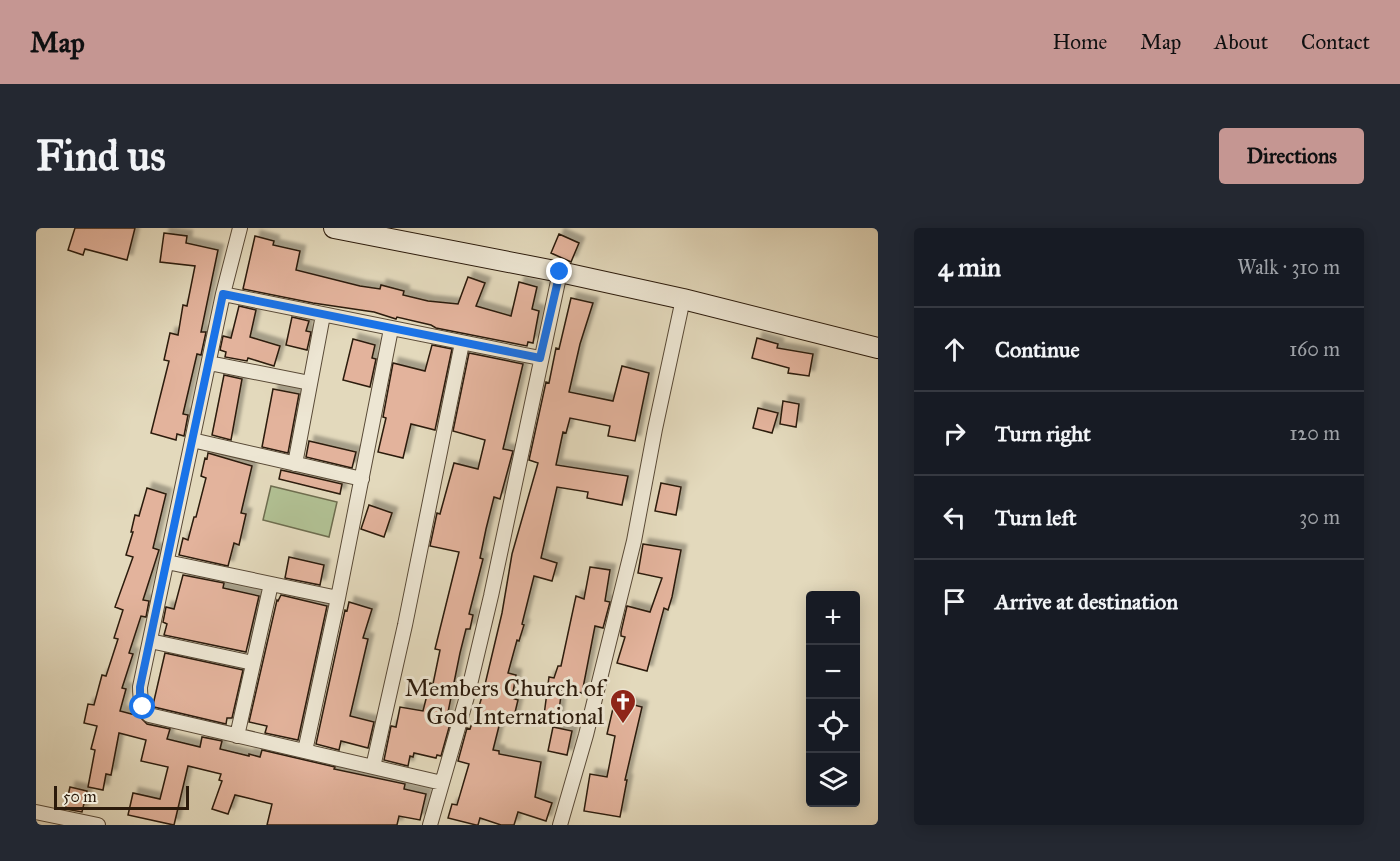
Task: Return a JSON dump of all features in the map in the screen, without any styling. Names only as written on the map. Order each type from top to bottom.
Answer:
[{"type":"street","points":[[240,228],[223,294],[150,641],[140,697],[143,707],[149,715],[442,783]]},
{"type":"street","points":[[334,228],[683,298],[878,348]]},
{"type":"street","points":[[430,825],[468,693],[560,272]]},
{"type":"street","points":[[223,294],[540,358]]},
{"type":"street","points":[[560,825],[586,735],[634,542],[683,298]]},
{"type":"street","points":[[296,464],[323,315]]},
{"type":"street","points":[[305,751],[391,329]]},
{"type":"street","points":[[373,766],[405,625],[462,343]]},
{"type":"street","points":[[209,363],[310,383]]},
{"type":"street","points":[[192,440],[362,479]]},
{"type":"street","points":[[167,562],[338,598]]},
{"type":"street","points":[[237,736],[271,584]]},
{"type":"street","points":[[150,641],[253,663]]},
{"type":"street","points":[[36,812],[53,820],[98,825]]},
{"type":"green space","points":[[271,486],[337,502],[329,537],[263,520]]},
{"type":"building","points":[[75,228],[135,228],[127,260],[85,249],[83,255],[68,250]]},
{"type":"building","points":[[164,233],[187,236],[186,243],[218,250],[201,332],[206,332],[201,355],[197,354],[183,414],[188,415],[184,436],[177,434],[176,440],[151,433],[169,361],[164,360],[170,333],[178,335],[183,305],[187,306],[195,266],[160,262]]},
{"type":"building","points":[[559,234],[579,243],[571,262],[551,253]]},
{"type":"building","points":[[255,236],[274,241],[273,245],[300,251],[296,270],[360,286],[380,289],[381,285],[404,291],[403,295],[428,301],[458,304],[468,277],[485,283],[476,306],[511,316],[519,282],[537,287],[532,309],[539,311],[533,343],[528,342],[527,346],[436,328],[374,312],[243,289]]},
{"type":"building","points":[[571,298],[593,303],[580,344],[569,392],[613,401],[622,366],[649,373],[635,441],[608,436],[610,426],[570,418],[566,433],[563,432],[556,465],[628,476],[622,505],[587,498],[588,492],[557,487],[541,558],[557,563],[552,581],[534,576],[522,624],[524,625],[519,641],[517,640],[508,673],[516,675],[512,698],[518,700],[512,725],[500,722],[493,750],[499,751],[499,754],[541,762],[535,797],[552,803],[546,821],[518,812],[514,825],[501,825],[480,818],[476,825],[448,818],[452,804],[457,805],[469,764],[458,761],[467,728],[470,729],[474,723],[483,693],[502,613],[512,554],[538,463],[529,460],[546,382],[549,383],[556,348],[559,349]]},
{"type":"building","points":[[239,306],[256,310],[250,337],[280,346],[274,366],[248,358],[247,361],[225,357],[226,352],[220,350],[223,336],[231,338]]},
{"type":"building","points":[[292,317],[309,321],[306,331],[311,332],[307,350],[286,345]]},
{"type":"building","points":[[757,338],[778,344],[777,348],[813,354],[809,376],[788,373],[789,368],[752,358]]},
{"type":"building","points":[[353,339],[375,345],[372,358],[376,359],[370,387],[343,380]]},
{"type":"building","points":[[432,345],[452,349],[435,430],[411,424],[403,458],[378,452],[386,418],[383,417],[393,363],[425,371]]},
{"type":"building","points":[[469,353],[523,364],[503,449],[513,451],[500,499],[494,497],[486,529],[480,558],[483,559],[469,614],[473,615],[470,629],[466,629],[460,653],[447,717],[450,718],[450,724],[441,756],[437,755],[436,758],[414,753],[413,757],[410,756],[408,766],[384,760],[391,726],[396,727],[400,707],[423,711],[430,683],[433,684],[440,650],[435,649],[459,552],[430,546],[437,513],[440,514],[454,463],[478,469],[485,440],[453,431]]},
{"type":"building","points":[[224,375],[242,379],[231,440],[212,435]]},
{"type":"building","points":[[273,389],[299,394],[288,453],[262,447]]},
{"type":"building","points":[[783,401],[799,404],[796,427],[780,424]]},
{"type":"building","points":[[758,408],[778,413],[772,433],[753,428]]},
{"type":"building","points":[[309,441],[356,452],[352,468],[306,457]]},
{"type":"building","points":[[208,453],[252,466],[241,513],[246,514],[239,545],[234,543],[228,566],[179,555],[183,538],[188,540],[194,517],[196,517],[206,478],[201,476]]},
{"type":"building","points":[[281,470],[342,484],[340,494],[279,479]]},
{"type":"building","points":[[661,483],[681,487],[676,515],[655,511]]},
{"type":"building","points":[[147,488],[166,494],[153,548],[159,550],[143,600],[149,601],[146,617],[141,616],[129,653],[133,654],[122,688],[126,689],[120,711],[139,716],[147,724],[170,729],[167,739],[200,747],[202,737],[222,741],[220,749],[249,756],[249,754],[260,757],[262,750],[335,767],[334,769],[405,784],[404,789],[426,794],[420,820],[399,816],[397,825],[267,825],[272,804],[235,795],[228,814],[212,809],[222,781],[219,780],[221,774],[188,766],[174,825],[128,815],[133,793],[160,799],[168,767],[141,761],[146,740],[119,733],[111,775],[106,774],[103,790],[88,787],[95,750],[91,749],[97,726],[84,723],[88,704],[94,705],[102,675],[106,676],[118,639],[114,638],[123,610],[115,607],[133,557],[126,555],[135,515],[139,516]]},
{"type":"building","points":[[369,505],[392,513],[384,537],[361,529]]},
{"type":"building","points":[[643,544],[681,550],[672,597],[668,610],[664,608],[647,671],[617,663],[625,637],[621,636],[621,632],[627,606],[650,612],[662,578],[638,573]]},
{"type":"building","points":[[289,557],[324,565],[320,585],[285,578]]},
{"type":"building","points":[[590,567],[610,570],[605,601],[610,602],[603,628],[595,626],[582,693],[562,688],[557,725],[543,723],[549,677],[554,678],[558,666],[561,666],[576,596],[584,599]]},
{"type":"building","points":[[183,575],[224,583],[223,588],[259,596],[246,652],[164,635],[167,624],[163,622],[166,607],[174,609]]},
{"type":"building","points":[[281,595],[327,606],[298,740],[265,733],[267,726],[249,722],[277,600]]},
{"type":"building","points":[[349,602],[372,609],[363,638],[368,639],[350,716],[374,722],[368,748],[341,741],[339,750],[316,744],[345,610],[347,611]]},
{"type":"building","points":[[165,653],[243,670],[232,718],[227,718],[226,724],[154,707]]},
{"type":"building","points":[[615,700],[642,707],[625,780],[627,780],[620,817],[584,811],[590,774],[607,777],[615,736],[607,734]]},
{"type":"building","points":[[553,727],[572,731],[567,755],[548,751]]},
{"type":"building","points":[[70,787],[87,791],[82,812],[65,809]]},
{"type":"place","name":"Members Church of God International","points":[[623,725]]},
{"type":"route","points":[[143,707],[140,687],[223,294],[540,358],[560,272]]}]
